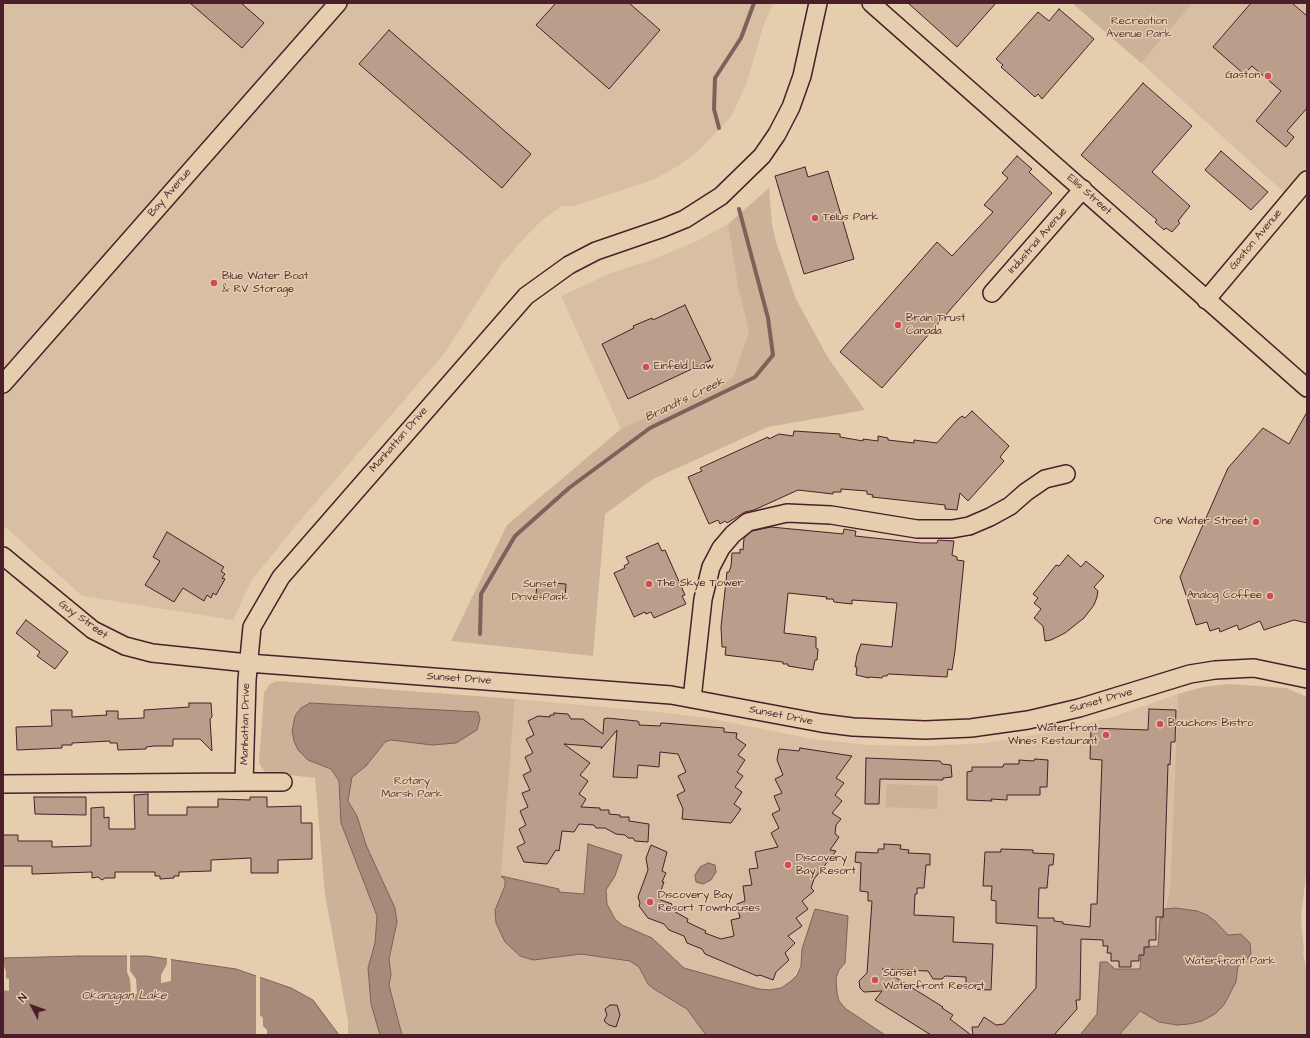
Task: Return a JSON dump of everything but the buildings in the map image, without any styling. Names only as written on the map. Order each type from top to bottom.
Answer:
[{"type":"street","name":"Bay Avenue","points":[[3,384],[338,3]]},
{"type":"street","name":"Manhattan Drive","points":[[244,782],[248,663],[252,627],[281,576],[526,296],[569,265],[596,251],[685,219],[721,196],[762,156],[791,107],[802,76],[818,3]]},
{"type":"street","name":"Ellis Street","points":[[871,3],[1307,388]]},
{"type":"street","name":"Gaston Avenue","points":[[1206,300],[1307,180]]},
{"type":"street","name":"Industrial Avenue","points":[[992,293],[1083,189]]},
{"type":"street","points":[[692,699],[703,599],[711,567],[721,548],[733,534],[748,522],[787,513],[831,515],[917,528],[952,529],[969,526],[990,517],[1010,506],[1045,478],[1066,474]]},
{"type":"street","name":"Guy Street","points":[[3,556],[83,623],[115,642],[152,652],[248,663]]},
{"type":"street","name":"Sunset Drive","points":[[248,663],[504,682],[692,699],[821,723],[882,729],[925,730],[971,728],[1050,716],[1183,676],[1215,670],[1254,668],[1307,679]]},
{"type":"street","points":[[3,784],[283,782]]},
{"type":"shaded area","points":[[3,3],[774,3],[765,21],[747,82],[731,117],[697,152],[678,166],[653,180],[574,206],[562,206],[541,221],[527,235],[501,265],[444,354],[297,524],[252,580],[233,620],[82,596],[3,525]]},
{"type":"shaded area","points":[[1193,3],[1303,3],[1307,7],[1307,177],[1289,197],[1141,63]]},
{"type":"shaded area","points":[[728,224],[738,288],[749,332],[733,378],[621,429],[561,296],[611,273],[651,260],[697,241]]},
{"type":"shaded area","points":[[1178,694],[1170,890],[1163,918],[1160,918],[1158,946],[1141,954],[1140,969],[1114,969],[1107,962],[1096,1017],[1080,1035],[885,1035],[852,1013],[839,1001],[835,987],[836,978],[839,970],[845,963],[816,909],[802,949],[801,966],[790,982],[781,988],[770,990],[759,989],[684,968],[652,938],[622,925],[611,915],[607,904],[606,890],[615,875],[588,844],[584,894],[558,892],[559,889],[501,876],[515,699],[707,718],[813,739],[867,745],[927,746],[985,743],[1052,732],[1112,717]]},
{"type":"green space","name":"Recreation Avenue Park","points":[[1072,3],[1193,3],[1141,63]]},
{"type":"green space","name":"Sunset Drive Park","points":[[769,188],[772,224],[776,242],[796,299],[827,356],[865,410],[768,427],[653,479],[605,514],[593,656],[451,641],[507,525],[621,429],[733,378],[749,332],[738,288],[728,224]]},
{"type":"green space","name":"Rotary Marsh Park","points":[[277,681],[515,699],[501,876],[559,889],[559,892],[584,894],[588,844],[622,855],[615,876],[606,890],[607,904],[614,919],[622,925],[652,938],[684,968],[759,989],[770,990],[781,988],[797,975],[801,966],[802,949],[815,909],[848,916],[845,963],[839,970],[836,978],[839,1001],[846,1009],[885,1035],[348,1035],[348,1021],[325,894],[315,778],[265,772],[259,763],[264,693],[270,684]]},
{"type":"green space","name":"Waterfront Park","points":[[1230,684],[1286,688],[1307,697],[1307,866],[1301,918],[1303,952],[1307,972],[1307,1035],[1080,1035],[1097,1014],[1100,962],[1107,962],[1115,969],[1140,969],[1158,946],[1160,918],[1163,918],[1170,890],[1178,694],[1203,687]]},
{"type":"green space","points":[[887,784],[938,786],[937,809],[885,807]]},
{"type":"water","points":[[310,703],[478,712],[480,719],[477,730],[456,743],[432,745],[391,740],[385,742],[366,766],[352,777],[348,801],[357,816],[366,845],[395,908],[397,922],[389,959],[391,974],[389,985],[402,1035],[380,1035],[371,1004],[368,968],[375,943],[377,916],[341,823],[339,781],[331,769],[308,760],[298,750],[294,741],[292,731],[295,716],[301,708]]},
{"type":"water","points":[[588,844],[622,855],[615,876],[606,890],[607,904],[615,919],[622,925],[652,938],[684,968],[759,989],[770,990],[781,988],[797,975],[801,966],[802,949],[815,909],[848,916],[845,963],[839,970],[836,978],[839,1001],[846,1009],[885,1035],[706,1035],[687,1009],[648,984],[639,967],[630,961],[581,954],[533,960],[520,956],[505,942],[496,923],[495,910],[505,886],[505,880],[501,876],[559,889],[559,892],[584,894]]},
{"type":"water","points":[[708,863],[715,865],[716,872],[711,880],[703,884],[696,882],[695,875],[700,867]]},
{"type":"water","points":[[1176,908],[1197,911],[1207,915],[1228,935],[1241,934],[1250,943],[1251,953],[1245,963],[1238,966],[1236,982],[1224,1005],[1215,1014],[1202,1021],[1189,1024],[1177,1025],[1159,1022],[1140,1011],[1119,1035],[1080,1035],[1097,1014],[1100,962],[1107,962],[1115,969],[1140,969],[1141,954],[1146,947],[1158,946],[1160,918],[1163,918],[1164,909]]},
{"type":"water","name":"Okanagan Lake","points":[[147,956],[236,969],[291,988],[313,1000],[339,1035],[3,1035],[3,958]]},
{"type":"pier","points":[[127,954],[130,954],[130,971],[136,979],[137,994],[131,994],[130,979],[127,972]]},
{"type":"pier","points":[[167,957],[171,958],[171,981],[161,983],[161,975],[167,964]]},
{"type":"pier","points":[[3,964],[6,971],[6,978],[9,979],[9,991],[3,990]]},
{"type":"pier","points":[[256,974],[260,975],[260,1015],[263,1018],[263,1026],[267,1030],[267,1035],[256,1035]]},
{"type":"waterway","name":"Brandt's Creek","points":[[719,128],[714,109],[715,78],[741,38],[754,3]]},
{"type":"waterway","name":"Brandt's Creek","points":[[480,634],[481,594],[515,536],[569,488],[650,428],[755,377],[773,355],[768,318],[739,209]]},
{"type":"place","name":"Gaston","points":[[1268,76]]},
{"type":"place","name":"Telus Park","points":[[815,218]]},
{"type":"place","name":"Blue Water Boat & RV Storage","points":[[214,283]]},
{"type":"place","name":"Brain Trust Canada","points":[[898,325]]},
{"type":"place","name":"Einfeld Law","points":[[646,367]]},
{"type":"place","name":"One Water Street","points":[[1256,522]]},
{"type":"place","name":"The Skye Tower","points":[[649,584]]},
{"type":"place","name":"Analog Coffee","points":[[1270,596]]},
{"type":"place","name":"Bouchons Bistro","points":[[1160,724]]},
{"type":"place","name":"Waterfront Wines Restaurant","points":[[1106,735]]},
{"type":"place","name":"Discovery Bay Resort","points":[[788,865]]},
{"type":"place","name":"Discovery Bay Resort Townhouses","points":[[650,902]]},
{"type":"place","name":"Sunset Waterfront Resort","points":[[875,980]]}]
